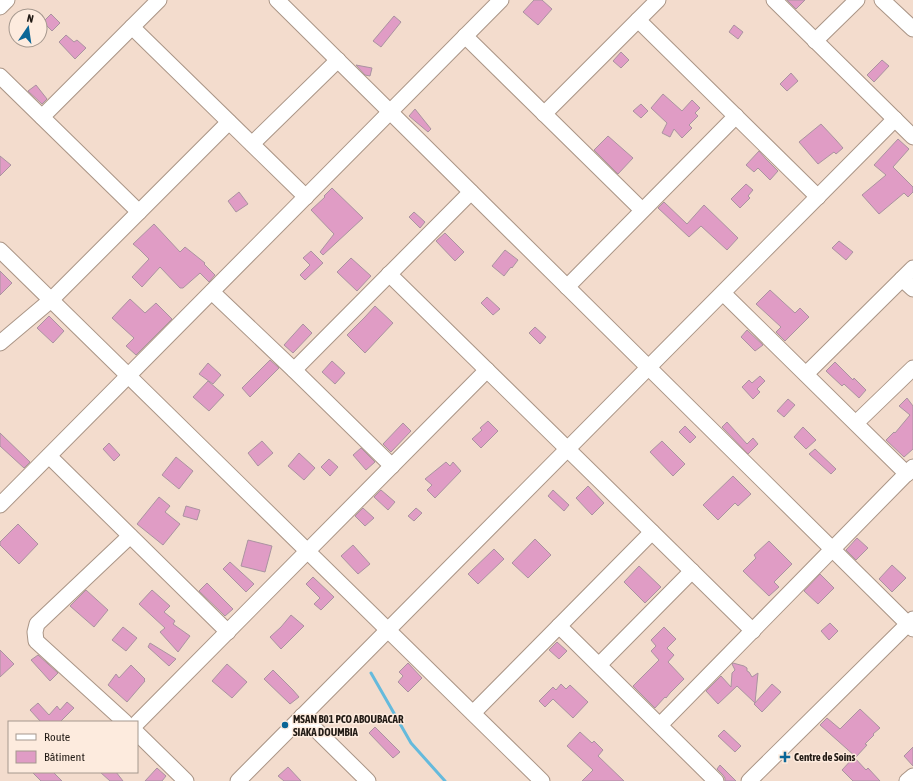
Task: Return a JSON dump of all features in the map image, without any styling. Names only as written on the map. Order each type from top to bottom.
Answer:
[{"type":"street","points":[[0,7],[7,0]]},
{"type":"street","points":[[42,117],[159,0]]},
{"type":"street","points":[[0,505],[501,0]]},
{"type":"street","points":[[544,114],[658,0]]},
{"type":"street","points":[[774,0],[913,137]]},
{"type":"street","points":[[815,41],[857,0]]},
{"type":"street","points":[[882,0],[913,29]]},
{"type":"street","points":[[284,2],[338,60],[390,112],[911,624],[749,781]]},
{"type":"street","points":[[638,20],[818,197]]},
{"type":"street","points":[[132,27],[306,197]]},
{"type":"street","points":[[465,36],[642,210]]},
{"type":"street","points":[[252,144],[338,60]]},
{"type":"street","points":[[0,76],[139,212]]},
{"type":"street","points":[[567,286],[736,116]]},
{"type":"street","points":[[238,781],[895,119]]},
{"type":"street","points":[[0,343],[52,300],[228,122]]},
{"type":"street","points":[[294,370],[471,192]]},
{"type":"street","points":[[0,250],[542,781]]},
{"type":"street","points":[[806,374],[913,268]]},
{"type":"street","points":[[389,274],[753,631]]},
{"type":"street","points":[[902,279],[913,289]]},
{"type":"street","points":[[212,292],[392,466]]},
{"type":"street","points":[[660,725],[910,470],[856,423],[723,292]]},
{"type":"street","points":[[856,423],[913,368]]},
{"type":"street","points":[[138,722],[487,370]]},
{"type":"street","points":[[49,456],[228,632]]},
{"type":"street","points":[[473,713],[652,532]]},
{"type":"street","points":[[124,721],[36,641],[34,632],[37,624],[130,536]]},
{"type":"street","points":[[599,665],[692,571]]},
{"type":"street","points":[[559,626],[716,781]]},
{"type":"street","points":[[302,716],[368,781]]},
{"type":"street","points":[[138,734],[186,781]]},
{"type":"street","points":[[907,781],[913,776]]},
{"type":"building","points":[[534,0],[542,0],[552,9],[538,25],[523,12]]},
{"type":"building","points":[[787,0],[805,0],[796,9]]},
{"type":"building","points":[[51,14],[60,23],[52,31],[48,27],[48,17]]},
{"type":"building","points":[[394,16],[401,22],[381,47],[373,41]]},
{"type":"building","points":[[734,25],[743,32],[738,39],[729,32]]},
{"type":"building","points":[[66,35],[74,42],[77,40],[86,48],[75,59],[59,42]]},
{"type":"building","points":[[621,52],[629,60],[621,68],[613,61]]},
{"type":"building","points":[[882,60],[889,66],[874,82],[867,75]]},
{"type":"building","points":[[356,65],[372,68],[370,76],[365,75]]},
{"type":"building","points":[[791,73],[798,81],[787,91],[780,84]]},
{"type":"building","points":[[36,85],[47,99],[42,104],[28,91]]},
{"type":"building","points":[[663,94],[682,111],[692,100],[700,108],[695,113],[698,116],[689,125],[692,128],[682,138],[674,129],[670,137],[662,133],[667,123],[651,108]]},
{"type":"building","points":[[641,104],[648,111],[641,118],[633,111]]},
{"type":"building","points":[[415,109],[431,129],[428,132],[409,116]]},
{"type":"building","points":[[821,124],[843,148],[836,154],[834,152],[818,164],[799,142]]},
{"type":"building","points":[[608,136],[633,158],[618,174],[594,150]]},
{"type":"building","points":[[898,139],[909,149],[893,167],[913,187],[913,192],[908,197],[904,193],[879,214],[862,195],[886,175],[874,165]]},
{"type":"building","points":[[759,151],[778,171],[770,180],[758,168],[754,172],[746,165]]},
{"type":"building","points":[[0,156],[11,165],[0,176]]},
{"type":"building","points":[[746,184],[753,190],[748,196],[750,198],[740,208],[731,199]]},
{"type":"building","points":[[332,188],[363,218],[323,255],[320,252],[334,234],[311,210]]},
{"type":"building","points":[[239,192],[248,204],[236,212],[228,201]]},
{"type":"building","points":[[664,202],[687,224],[704,205],[738,238],[727,250],[701,226],[689,237],[658,208]]},
{"type":"building","points":[[414,212],[425,222],[420,228],[409,217]]},
{"type":"building","points":[[154,224],[180,252],[185,247],[205,263],[204,264],[215,275],[209,282],[200,273],[183,288],[180,288],[160,267],[142,287],[132,277],[149,259],[133,244]]},
{"type":"building","points":[[445,233],[464,252],[455,261],[436,241]]},
{"type":"building","points":[[839,241],[853,252],[846,260],[832,248]]},
{"type":"building","points":[[505,250],[518,260],[504,276],[492,266]]},
{"type":"building","points":[[311,251],[323,263],[305,280],[300,275],[310,265],[303,258]]},
{"type":"building","points":[[351,258],[371,276],[357,291],[337,272]]},
{"type":"building","points":[[0,271],[12,283],[0,295]]},
{"type":"building","points":[[770,290],[795,313],[800,308],[809,317],[785,341],[776,332],[781,327],[756,304]]},
{"type":"building","points":[[487,297],[500,309],[493,315],[481,303]]},
{"type":"building","points":[[130,299],[145,313],[156,303],[172,319],[136,355],[126,346],[134,338],[112,318]]},
{"type":"building","points":[[375,306],[393,323],[365,353],[347,335]]},
{"type":"building","points":[[49,316],[64,331],[53,343],[37,328]]},
{"type":"building","points":[[303,324],[312,333],[293,353],[284,345]]},
{"type":"building","points":[[535,327],[546,337],[540,344],[529,333]]},
{"type":"building","points":[[747,330],[763,345],[755,351],[741,337]]},
{"type":"building","points":[[270,360],[279,368],[250,397],[242,388]]},
{"type":"building","points":[[332,361],[345,373],[335,384],[322,372]]},
{"type":"building","points":[[835,362],[853,380],[854,378],[866,390],[859,398],[844,384],[842,386],[826,371]]},
{"type":"building","points":[[208,363],[221,375],[213,384],[199,374]]},
{"type":"building","points":[[760,376],[765,381],[757,389],[760,392],[753,399],[742,387],[749,380],[752,383]]},
{"type":"building","points":[[208,381],[224,395],[209,411],[193,397]]},
{"type":"building","points":[[907,398],[913,406],[913,449],[904,457],[886,440],[894,432],[895,433],[910,415],[899,406]]},
{"type":"building","points":[[788,399],[795,405],[784,417],[777,411]]},
{"type":"building","points":[[488,421],[498,431],[481,448],[472,439],[482,430],[480,428]]},
{"type":"building","points":[[727,422],[747,444],[753,438],[758,444],[748,454],[722,427]]},
{"type":"building","points":[[403,423],[411,431],[391,452],[383,444]]},
{"type":"building","points":[[685,426],[696,437],[690,443],[679,432]]},
{"type":"building","points":[[803,427],[816,440],[806,449],[794,437]]},
{"type":"building","points":[[0,433],[30,462],[24,468],[0,446]]},
{"type":"building","points":[[262,441],[273,453],[258,466],[248,453]]},
{"type":"building","points":[[662,441],[685,464],[673,476],[650,452]]},
{"type":"building","points":[[109,443],[120,455],[114,461],[103,449]]},
{"type":"building","points":[[361,448],[375,462],[366,470],[353,455]]},
{"type":"building","points":[[815,449],[836,469],[831,474],[809,454]]},
{"type":"building","points":[[299,453],[315,468],[304,480],[288,466]]},
{"type":"building","points":[[176,457],[193,471],[179,489],[162,475]]},
{"type":"building","points":[[329,459],[338,467],[330,476],[321,467]]},
{"type":"building","points":[[446,462],[450,466],[453,462],[461,471],[435,498],[427,490],[432,485],[425,479]]},
{"type":"building","points":[[733,476],[751,494],[738,506],[735,503],[718,520],[703,505]]},
{"type":"building","points":[[588,486],[604,503],[592,515],[576,498]]},
{"type":"building","points":[[381,490],[395,502],[388,510],[374,497]]},
{"type":"building","points":[[553,490],[569,505],[564,511],[548,496]]},
{"type":"building","points":[[159,497],[170,506],[165,512],[180,524],[163,545],[137,524]]},
{"type":"building","points":[[186,506],[200,510],[197,520],[183,516]]},
{"type":"building","points":[[363,508],[374,518],[365,526],[355,516]]},
{"type":"building","points":[[416,508],[422,513],[414,521],[408,516]]},
{"type":"building","points":[[18,524],[38,544],[19,564],[0,545],[0,542]]},
{"type":"building","points":[[857,538],[868,548],[856,560],[846,550]]},
{"type":"building","points":[[535,539],[551,555],[528,578],[512,563]]},
{"type":"building","points":[[248,540],[272,546],[265,572],[241,566]]},
{"type":"building","points":[[769,541],[792,564],[774,582],[779,587],[769,596],[743,571],[756,558],[754,555]]},
{"type":"building","points":[[353,545],[370,564],[358,574],[341,556]]},
{"type":"building","points":[[494,549],[504,559],[478,584],[468,574]]},
{"type":"building","points":[[230,562],[254,584],[246,592],[223,569]]},
{"type":"building","points":[[892,565],[906,578],[892,592],[879,579]]},
{"type":"building","points":[[639,566],[661,587],[645,603],[624,582]]},
{"type":"building","points":[[820,574],[834,588],[818,604],[804,591]]},
{"type":"building","points":[[313,577],[334,597],[321,610],[314,604],[320,598],[306,584]]},
{"type":"building","points":[[207,583],[233,609],[225,616],[199,591]]},
{"type":"building","points":[[86,590],[108,610],[94,627],[70,606]]},
{"type":"building","points":[[152,590],[170,606],[164,612],[175,621],[173,624],[190,636],[178,652],[160,632],[165,628],[139,604]]},
{"type":"building","points":[[291,615],[304,626],[281,649],[270,637]]},
{"type":"building","points":[[830,623],[838,631],[829,640],[821,631]]},
{"type":"building","points":[[123,627],[137,638],[126,651],[112,640]]},
{"type":"building","points":[[664,627],[676,639],[667,648],[674,655],[668,662],[684,679],[655,708],[633,686],[659,660],[651,651],[656,646],[651,640]]},
{"type":"building","points":[[557,642],[567,651],[559,659],[549,650]]},
{"type":"building","points":[[150,643],[176,659],[169,666],[148,647]]},
{"type":"building","points":[[0,650],[14,664],[0,677]]},
{"type":"building","points":[[38,655],[58,673],[50,681],[31,660]]},
{"type":"building","points":[[408,663],[422,678],[408,692],[398,682],[403,676],[399,672]]},
{"type":"building","points":[[733,663],[747,668],[747,671],[752,677],[758,673],[755,703],[737,686],[718,704],[706,691],[721,676],[731,687],[732,673],[735,670],[732,664]]},
{"type":"building","points":[[227,664],[247,682],[232,698],[212,681]]},
{"type":"building","points":[[131,665],[145,679],[145,681],[127,702],[108,685],[116,674],[119,678]]},
{"type":"building","points":[[273,670],[299,697],[290,704],[264,679]]},
{"type":"building","points":[[561,684],[566,689],[570,685],[588,702],[573,718],[553,699],[545,707],[539,701],[553,687],[556,690]]},
{"type":"building","points":[[772,684],[781,692],[762,712],[754,704]]},
{"type":"building","points":[[67,702],[74,708],[61,721],[40,721],[30,710],[38,703],[49,715],[57,706],[60,710]]},
{"type":"building","points":[[860,709],[880,728],[873,734],[874,735],[865,744],[867,745],[856,757],[820,725],[827,718],[840,729]]},
{"type":"building","points":[[375,727],[400,752],[393,758],[369,733]]},
{"type":"building","points":[[724,730],[741,746],[735,752],[718,736]]},
{"type":"building","points":[[580,732],[592,743],[594,741],[603,750],[598,756],[624,781],[582,781],[593,770],[567,746]]},
{"type":"building","points":[[913,747],[913,766],[904,756]]},
{"type":"building","points":[[854,757],[866,770],[868,768],[880,781],[853,781],[842,770]]},
{"type":"building","points":[[720,765],[736,781],[725,781],[723,775],[717,769]]},
{"type":"building","points":[[288,767],[301,781],[284,781],[278,776]]},
{"type":"building","points":[[157,768],[166,776],[162,781],[145,781]]},
{"type":"building","points":[[33,773],[54,773],[62,781],[41,781]]},
{"type":"building","points":[[101,773],[117,773],[123,781],[110,781]]},
{"type":"waterway","points":[[371,673],[411,743],[445,781]]},
{"type":"place","name":"MSAN B01 PCO ABOUBACAR SIAKA DOUMBIA","points":[[285,725]]},
{"type":"place","name":"Centre de Soins","points":[[785,757]]}]
